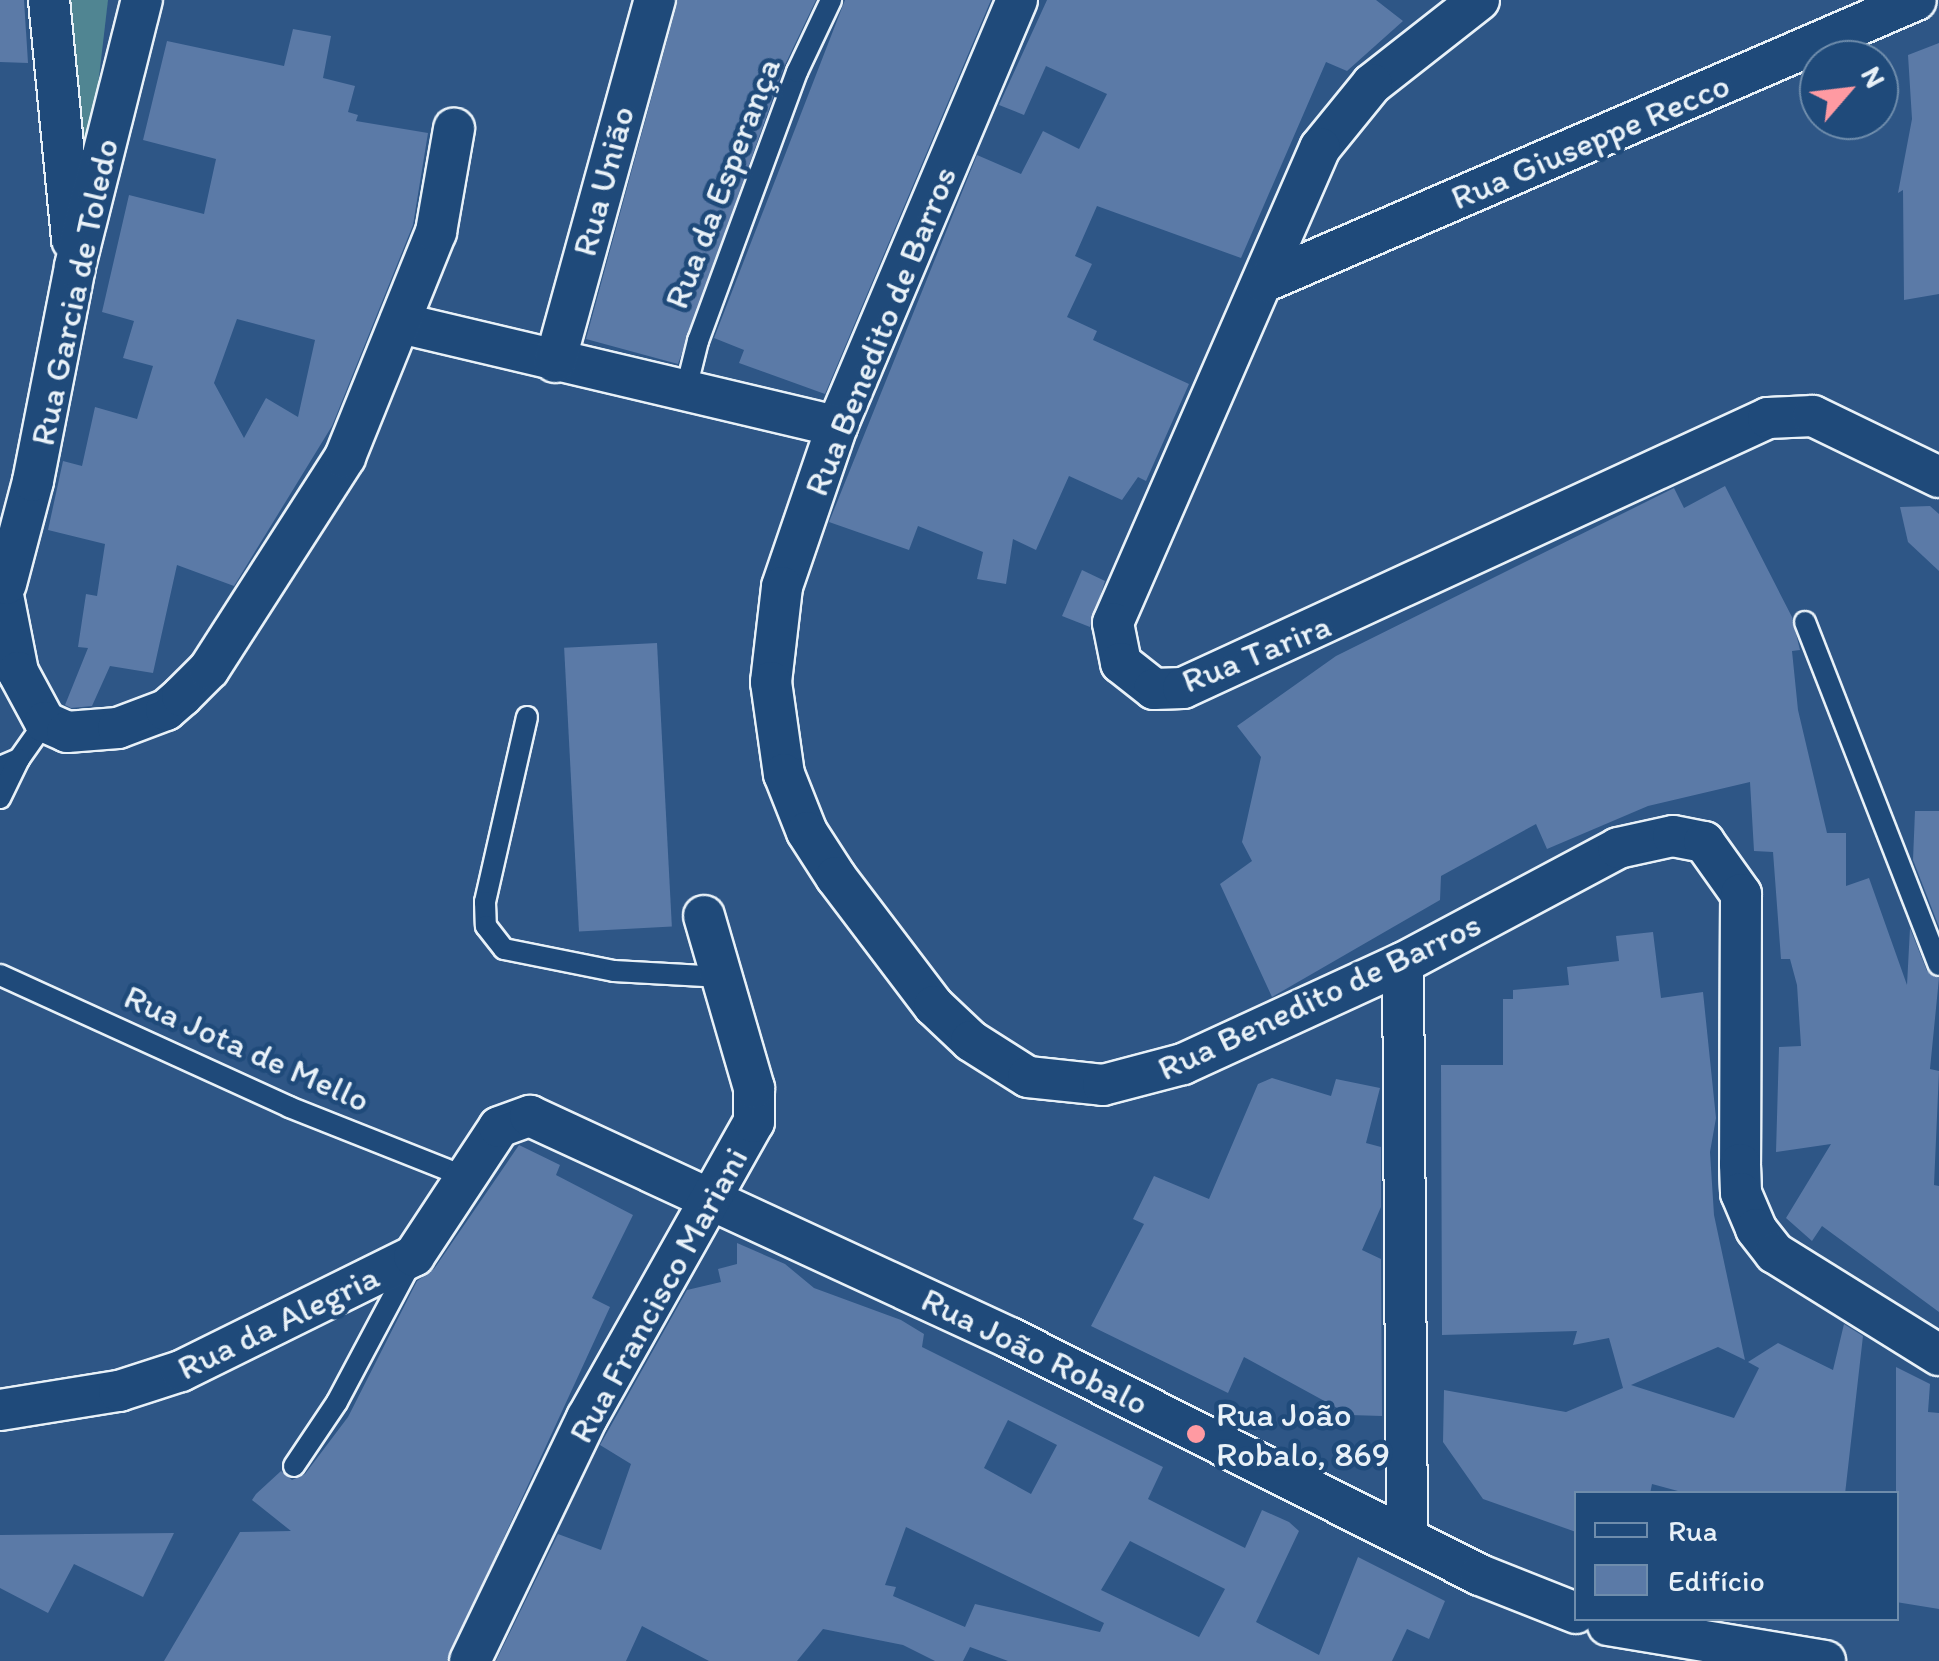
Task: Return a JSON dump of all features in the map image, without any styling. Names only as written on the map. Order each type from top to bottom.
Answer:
[{"type":"street","points":[[50,0],[75,266]]},
{"type":"street","name":"Rua Garcia de Toledo","points":[[3,582],[33,481],[75,266],[142,0]]},
{"type":"street","name":"Rua União","points":[[555,362],[654,0]]},
{"type":"street","name":"Rua Benedito de Barros","points":[[1017,0],[837,426],[782,588],[771,682],[784,774],[807,832],[836,877],[934,1006],[970,1041],[1028,1077],[1103,1085],[1184,1064],[1403,963],[1618,848],[1673,836],[1704,842],[1742,894],[1740,1164],[1742,1193],[1756,1228],[1775,1253],[1939,1355]]},
{"type":"street","name":"Rua Tarira","points":[[1479,0],[1410,50],[1343,115],[1320,148],[1113,623],[1121,663],[1154,689],[1182,688],[1768,418],[1813,416],[1939,477]]},
{"type":"street","name":"Rua Giuseppe Recco","points":[[1264,282],[1916,0]]},
{"type":"street","points":[[3,582],[18,672],[46,722],[92,733],[148,719],[209,669],[344,457],[436,232],[454,129]]},
{"type":"street","points":[[400,322],[555,362],[837,426]]},
{"type":"street","name":"Rua Francisco Mariani","points":[[470,1661],[586,1418],[754,1122],[755,1105],[704,916]]},
{"type":"street","points":[[1403,963],[1407,1535]]},
{"type":"street","name":"Rua João Robalo","points":[[493,1135],[508,1119],[530,1116],[713,1197],[1407,1535],[1480,1575],[1574,1612]]},
{"type":"street","name":"Rua da Alegria","points":[[0,1410],[119,1391],[181,1370],[414,1256],[493,1135]]},
{"type":"street","name":"Rua João Robalo","points":[[1596,1621],[1668,1661]]},
{"type":"street","name":"Rua João Robalo","points":[[1605,1621],[1748,1643],[1824,1661]]},
{"type":"lane","name":"Rua da Esperança","points":[[685,392],[698,341],[790,90],[831,0]]},
{"type":"lane","points":[[1805,622],[1939,965]]},
{"type":"lane","points":[[527,717],[485,902],[486,926],[504,948],[614,971],[722,977]]},
{"type":"lane","points":[[0,798],[10,763],[46,722]]},
{"type":"lane","name":"Rua Jota de Mello","points":[[0,975],[289,1107],[468,1178]]},
{"type":"lane","points":[[294,1466],[338,1402],[414,1256]]},
{"type":"green space","points":[[69,0],[108,0],[90,154],[72,154]]},
{"type":"building","points":[[0,0],[24,0],[28,63],[0,62]]},
{"type":"building","points":[[678,0],[816,0],[784,67],[678,364],[586,339]]},
{"type":"building","points":[[845,0],[991,0],[825,394],[739,363],[744,350],[714,338]]},
{"type":"building","points":[[1047,0],[1376,0],[1403,21],[1347,71],[1326,62],[1241,258],[1097,206],[1075,256],[1092,264],[1067,317],[1097,331],[1093,340],[1189,384],[1146,481],[1138,477],[1122,500],[1069,476],[1036,550],[1013,539],[1006,584],[977,579],[983,552],[918,526],[909,550],[829,522],[977,155],[1021,174],[1043,131],[1079,149],[1107,94],[1046,66],[1024,115],[999,105]]},
{"type":"building","points":[[293,29],[331,36],[323,78],[355,86],[348,112],[358,115],[356,121],[428,133],[413,225],[332,426],[234,586],[177,565],[153,673],[110,666],[92,706],[71,708],[65,705],[88,648],[78,647],[86,594],[97,596],[105,544],[48,530],[63,461],[82,466],[95,407],[137,419],[153,366],[123,358],[134,321],[102,312],[129,195],[204,214],[216,159],[143,140],[167,41],[284,66]],"holes":[[[237,319],[315,340],[298,417],[266,398],[244,438],[214,383]]]},
{"type":"building","points":[[1939,43],[1939,294],[1904,300],[1903,190],[1898,193],[1912,119],[1908,55]]},
{"type":"building","points":[[1725,486],[1792,617],[1800,650],[1792,651],[1798,710],[1827,833],[1846,833],[1846,886],[1869,878],[1907,985],[1910,928],[1927,971],[1939,978],[1930,1069],[1939,1071],[1934,1185],[1939,1186],[1939,1312],[1822,1226],[1812,1241],[1786,1218],[1831,1144],[1776,1152],[1779,1047],[1801,1046],[1797,985],[1790,959],[1781,959],[1773,852],[1754,851],[1750,782],[1648,806],[1547,849],[1536,824],[1441,876],[1440,900],[1272,997],[1220,884],[1252,861],[1242,842],[1261,757],[1237,726],[1336,656],[1674,488],[1684,508]]},
{"type":"building","points":[[1930,506],[1939,514],[1939,571],[1908,542],[1900,507]]},
{"type":"building","points":[[1082,570],[1105,581],[1090,627],[1062,616]]},
{"type":"building","points":[[657,643],[672,927],[579,931],[564,648]]},
{"type":"building","points":[[1915,811],[1939,811],[1939,927],[1913,860]]},
{"type":"building","points":[[1653,932],[1661,998],[1703,992],[1716,1118],[1710,1152],[1714,1215],[1745,1360],[1718,1347],[1631,1385],[1734,1418],[1759,1368],[1748,1362],[1778,1343],[1833,1370],[1844,1324],[1863,1336],[1845,1491],[1678,1491],[1652,1484],[1651,1491],[1574,1491],[1574,1531],[1483,1499],[1443,1442],[1444,1390],[1566,1412],[1623,1388],[1609,1338],[1573,1345],[1577,1331],[1442,1335],[1441,1065],[1503,1065],[1503,999],[1513,999],[1513,990],[1569,985],[1567,967],[1619,961],[1616,936]]},
{"type":"building","points":[[1272,1078],[1331,1096],[1336,1079],[1380,1088],[1366,1143],[1381,1147],[1381,1207],[1362,1250],[1381,1259],[1382,1416],[1350,1415],[1244,1357],[1228,1393],[1091,1326],[1144,1224],[1133,1219],[1154,1176],[1209,1199],[1258,1084]]},
{"type":"building","points":[[519,1145],[560,1165],[556,1175],[633,1215],[592,1298],[610,1307],[447,1661],[164,1661],[240,1532],[291,1531],[252,1500],[281,1471],[292,1480],[305,1474],[348,1417],[417,1281],[434,1269]]},
{"type":"building","points":[[737,1243],[785,1264],[814,1288],[901,1320],[924,1334],[922,1347],[1163,1467],[1148,1499],[1245,1548],[1262,1510],[1289,1522],[1299,1531],[1256,1622],[1319,1655],[1358,1557],[1445,1601],[1429,1639],[1407,1629],[1392,1661],[1008,1661],[970,1647],[963,1661],[935,1661],[903,1645],[823,1629],[797,1661],[709,1661],[642,1626],[626,1661],[496,1661],[558,1534],[601,1550],[631,1464],[600,1445],[687,1290],[721,1282],[718,1269],[737,1264]],"holes":[[[1008,1420],[1057,1445],[1031,1494],[984,1468]],[[906,1527],[1104,1623],[1100,1632],[975,1604],[965,1627],[893,1596],[896,1587],[885,1585]],[[1130,1541],[1225,1589],[1199,1637],[1101,1590]]]},
{"type":"building","points":[[1896,1367],[1930,1384],[1928,1412],[1939,1413],[1939,1609],[1899,1602]]},
{"type":"building","points":[[174,1533],[143,1597],[74,1564],[48,1613],[0,1588],[0,1535]]},
{"type":"place","name":"Rua João Robalo, 869","points":[[1196,1434]]}]
